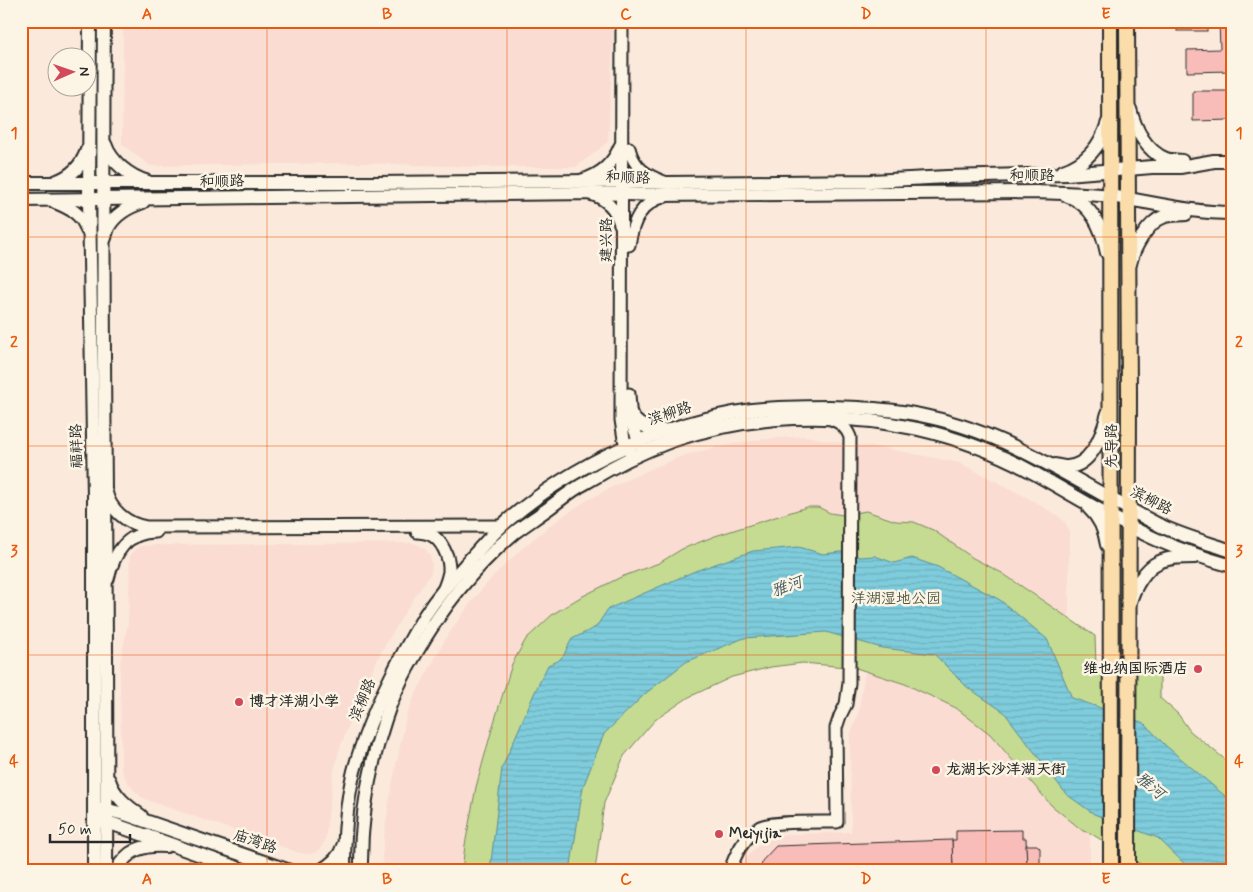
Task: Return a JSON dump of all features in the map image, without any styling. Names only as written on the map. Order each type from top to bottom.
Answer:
[{"type":"main road","name":"福祥路","points":[[90,21],[90,135],[96,184],[103,199],[107,769],[94,871]]},
{"type":"main road","name":"福祥路","points":[[104,21],[103,136],[96,184],[89,199],[101,815],[106,871]]},
{"type":"main road","name":"先导路","points":[[1110,21],[1111,869]]},
{"type":"main road","name":"先导路","points":[[1127,21],[1128,868]]},
{"type":"main road","points":[[1128,95],[1136,130],[1155,153],[1168,160],[1214,161]]},
{"type":"main road","points":[[1053,174],[1078,165],[1088,157],[1104,135],[1110,117]]},
{"type":"main road","points":[[48,183],[64,178],[78,168],[84,160],[90,135]]},
{"type":"main road","points":[[103,136],[108,153],[120,167],[144,181],[155,184]]},
{"type":"main road","name":"和顺路","points":[[669,189],[1053,174],[1152,167],[1180,167],[1214,161],[1232,161]]},
{"type":"main road","name":"和顺路","points":[[21,183],[574,181],[625,188],[1054,192],[1110,196],[1197,212],[1232,213]]},
{"type":"main road","name":"和顺路","points":[[21,200],[581,193],[625,188]]},
{"type":"main road","points":[[1054,192],[1081,202],[1091,212],[1098,222],[1104,237],[1110,270]]},
{"type":"main road","points":[[104,250],[109,226],[117,217],[141,202],[155,199]]},
{"type":"main road","points":[[40,200],[64,206],[73,210],[81,217],[86,226],[90,246]]},
{"type":"main road","points":[[1128,271],[1135,247],[1142,235],[1162,217],[1215,213]]},
{"type":"main road","points":[[1046,463],[1068,467],[1086,458],[1095,448],[1106,422],[1110,400]]},
{"type":"main road","name":"滨柳路","points":[[361,871],[361,841],[367,792],[380,736],[391,703],[406,670],[441,612],[462,584],[516,532],[584,483],[636,449],[674,428],[716,416],[754,410],[797,407],[878,409],[930,417],[956,424],[1022,450],[1162,526],[1191,538],[1232,551]]},
{"type":"main road","name":"滨柳路","points":[[344,871],[344,838],[348,804],[354,772],[366,733],[382,694],[426,613],[452,579],[502,526],[570,476],[605,456],[670,442],[730,425],[782,418],[866,420],[960,440],[998,455],[1158,540],[1232,566]]},
{"type":"main road","points":[[1128,466],[1131,483],[1138,503],[1144,513],[1162,526]]},
{"type":"main road","points":[[1078,498],[1095,513],[1102,523],[1106,536],[1110,566]]},
{"type":"main road","points":[[1128,610],[1132,594],[1139,581],[1158,562],[1174,558],[1206,558]]},
{"type":"main road","points":[[107,769],[112,790],[139,814],[154,824]]},
{"type":"main road","name":"庙湾路","points":[[101,815],[154,824],[290,871]]},
{"type":"main road","name":"庙湾路","points":[[101,815],[182,848],[246,871]]},
{"type":"main road","points":[[320,871],[338,858],[342,851],[344,838]]},
{"type":"main road","points":[[361,841],[364,860],[369,871]]},
{"type":"main road","points":[[116,871],[121,862],[131,852],[143,847],[157,845],[182,848]]},
{"type":"street","name":"建兴路","points":[[622,21],[622,132],[625,240],[621,420],[624,439],[636,449]]},
{"type":"street","points":[[625,188],[629,148],[629,21]]},
{"type":"street","points":[[574,181],[592,177],[607,167],[617,154],[622,132]]},
{"type":"street","points":[[625,240],[640,212],[669,189],[640,169],[632,158],[629,148]]},
{"type":"street","points":[[581,193],[601,198],[614,210],[625,240],[629,409],[636,449]]},
{"type":"street","points":[[629,409],[632,417],[649,429],[664,430],[674,428]]},
{"type":"street","points":[[829,418],[840,423],[853,437]]},
{"type":"street","points":[[605,456],[616,444],[621,420]]},
{"type":"street","points":[[734,871],[744,848],[763,830],[779,827],[841,825],[840,735],[846,710],[849,683],[853,437],[858,426],[866,420]]},
{"type":"street","points":[[105,484],[107,496],[117,512],[134,524],[146,527],[502,526]]},
{"type":"street","points":[[106,585],[113,561],[118,552],[132,538],[142,533],[419,532],[428,533],[441,543],[448,563],[448,572],[443,591]]},
{"type":"street","points":[[730,871],[742,845],[762,826],[778,823],[836,822],[836,734],[837,723],[846,710]]},
{"type":"shaded area","points":[[123,21],[614,21],[608,142],[576,167],[473,167],[362,163],[150,166],[122,144]]},
{"type":"shaded area","points":[[805,436],[884,448],[960,463],[1057,515],[1065,522],[1069,531],[1069,618],[1002,573],[973,558],[914,522],[896,521],[866,511],[843,515],[830,513],[818,507],[807,507],[682,549],[659,563],[621,577],[512,664],[500,699],[476,787],[462,871],[386,871],[382,857],[385,829],[406,717],[415,695],[447,636],[493,576],[527,544],[556,521],[586,501],[653,468],[685,455],[721,446],[764,439]]},
{"type":"shaded area","name":"博才洋湖小学","points":[[412,543],[424,548],[430,555],[431,573],[380,654],[351,718],[338,754],[333,776],[325,841],[320,849],[314,853],[300,853],[152,802],[141,797],[133,789],[126,780],[121,768],[120,663],[128,623],[130,556],[134,550],[140,546],[158,545]]},
{"type":"shaded area","name":"龙湖长沙洋湖天街","points":[[865,671],[905,684],[956,708],[990,734],[1051,805],[1082,831],[1090,833],[1090,871],[742,871],[742,862],[772,835],[851,832],[850,736],[858,714]]},
{"type":"green space","name":"洋湖湿地公园","points":[[807,507],[818,507],[830,513],[843,515],[866,511],[896,521],[914,522],[933,530],[973,558],[1002,573],[1095,636],[1096,666],[1160,666],[1160,698],[1178,714],[1190,731],[1232,765],[1232,871],[1142,871],[1142,865],[1090,833],[1083,831],[1051,805],[990,734],[956,708],[905,684],[856,668],[803,663],[771,667],[732,677],[689,697],[655,720],[624,756],[604,803],[595,871],[462,871],[476,787],[492,729],[512,664],[526,639],[553,614],[579,598],[621,577],[659,563],[682,549],[715,536]]},
{"type":"water","name":"雅河","points":[[799,547],[823,554],[841,552],[860,557],[875,556],[894,563],[912,558],[938,567],[1000,600],[1047,639],[1072,698],[1144,723],[1165,745],[1232,802],[1232,871],[1192,871],[1158,838],[1094,814],[1066,794],[1004,712],[967,687],[934,654],[882,648],[826,632],[744,638],[686,662],[646,693],[604,734],[583,787],[570,871],[490,871],[502,768],[548,665],[558,661],[564,655],[572,639],[596,627],[608,609],[695,571],[753,551]]},
{"type":"building","points":[[1177,21],[1207,21],[1207,31],[1177,31]]},
{"type":"building","points":[[1219,21],[1232,21],[1232,71],[1187,72],[1187,50],[1220,49]]},
{"type":"building","points":[[1193,91],[1232,91],[1232,120],[1193,121]]},
{"type":"building","points":[[1022,830],[1022,838],[1026,838],[1027,865],[1023,865],[1023,871],[953,871],[952,840],[956,840],[956,831]]},
{"type":"building","points":[[952,840],[953,871],[761,871],[762,861],[776,846]]},
{"type":"building","points":[[1026,845],[1037,845],[1040,848],[1040,871],[1023,871],[1023,865],[1027,865]]},
{"type":"place","name":"维也纳国际酒店","points":[[1198,669]]},
{"type":"place","name":"博才洋湖小学","points":[[239,702]]},
{"type":"place","name":"龙湖长沙洋湖天街","points":[[936,770]]},
{"type":"place","name":"Meiyijia","points":[[719,834]]}]
